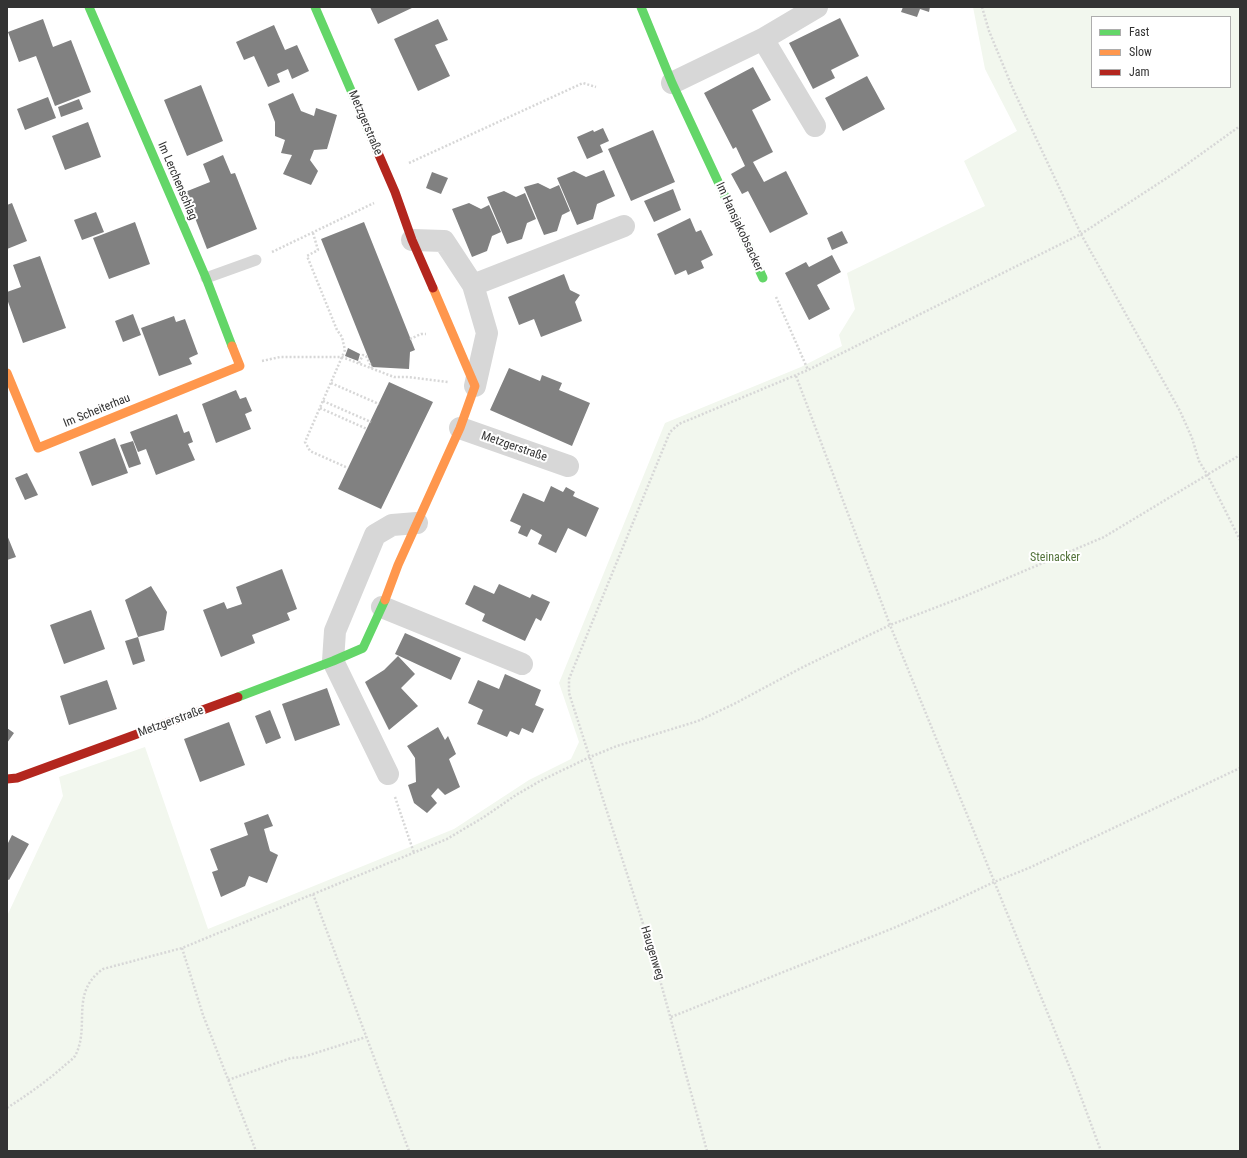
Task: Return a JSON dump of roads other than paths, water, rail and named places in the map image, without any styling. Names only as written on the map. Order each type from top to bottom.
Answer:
[{"type":"street","name":"Im Lerchenschlag","points":[[89,7],[206,278],[240,366]]},
{"type":"street","name":"Metzgerstraße","points":[[315,7],[387,173],[412,240],[475,386]]},
{"type":"street","name":"Im Hansjakobsacker","points":[[641,7],[672,83],[763,278]]},
{"type":"street","points":[[672,83],[763,39],[817,7]]},
{"type":"street","points":[[763,39],[815,126]]},
{"type":"street","points":[[473,285],[624,226]]},
{"type":"street","name":"Metzgerstraße","points":[[7,779],[17,778],[134,736],[333,661],[363,648],[382,607],[398,565],[460,428],[475,386],[487,333],[473,285],[444,241],[412,240]]},
{"type":"street","name":"Im Scheiterhau","points":[[7,373],[38,448],[240,366]]},
{"type":"street","name":"Metzgerstraße","points":[[460,428],[568,466]]},
{"type":"street","points":[[388,774],[333,661],[335,631],[375,535],[392,525],[417,523]]},
{"type":"street","points":[[382,607],[522,664]]},
{"type":"lane","points":[[206,278],[256,260]]},
{"type":"park label","name":"Steinacker","points":[[1055,558]]}]
